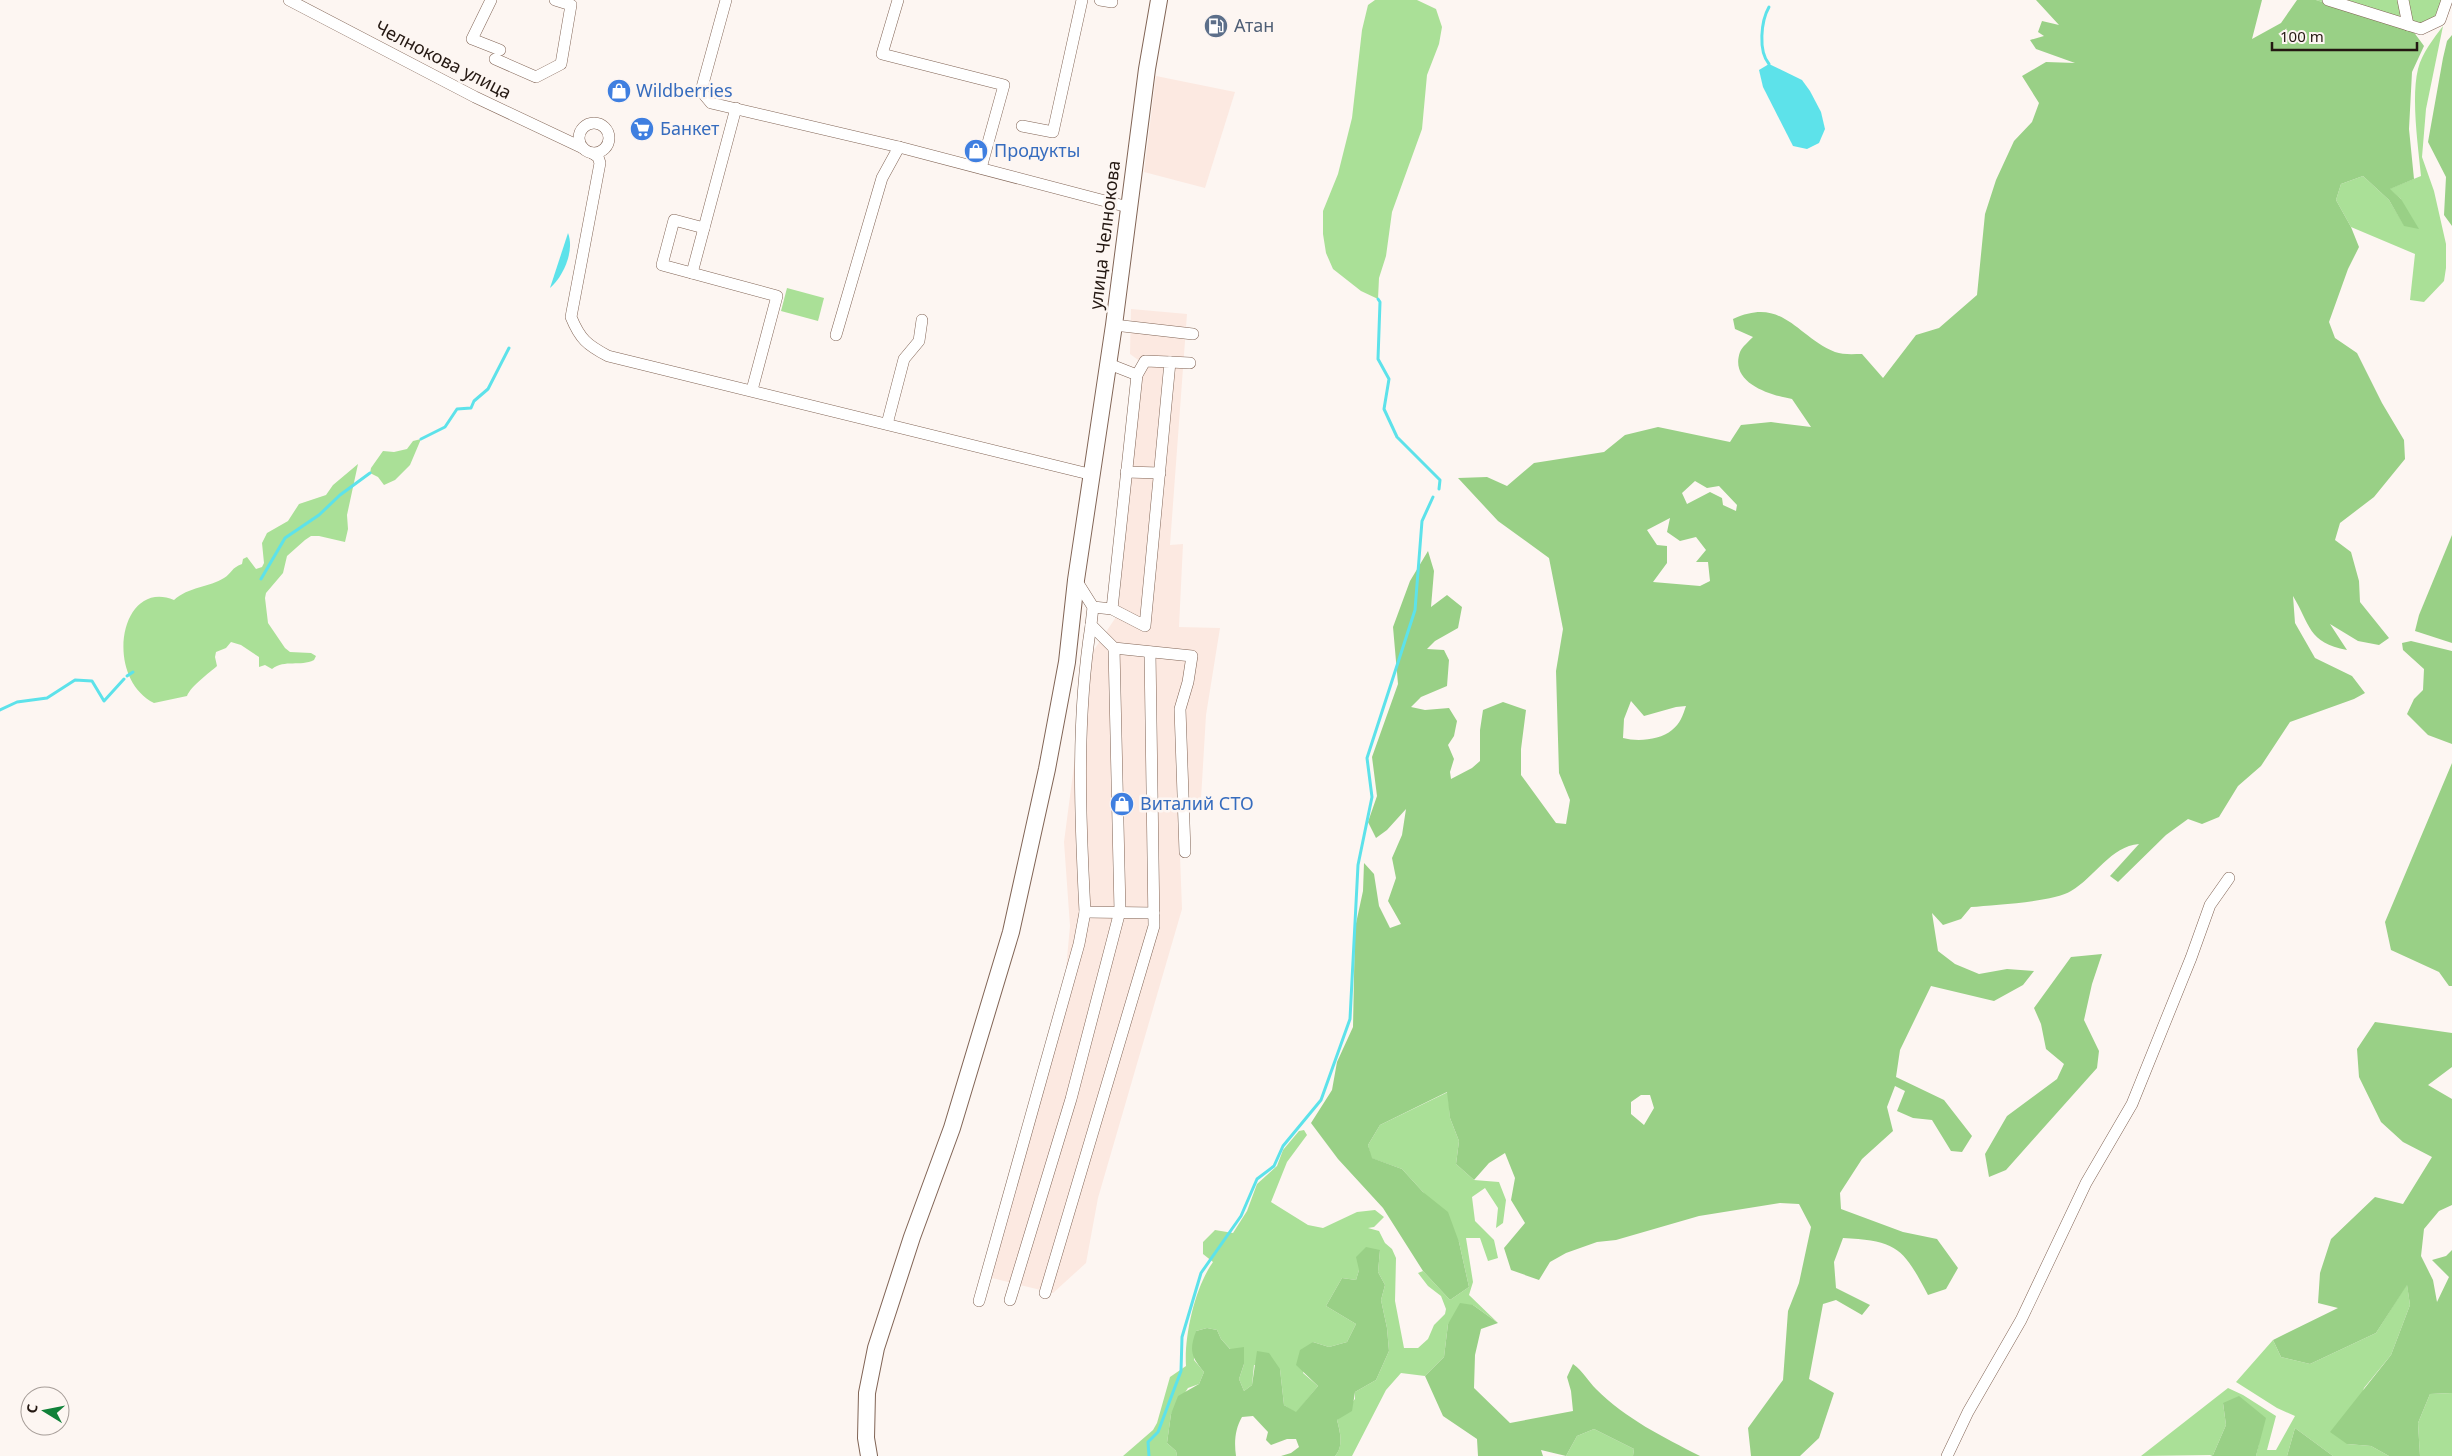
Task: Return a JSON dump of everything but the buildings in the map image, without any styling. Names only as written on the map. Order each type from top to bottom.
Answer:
[{"type":"main road","name":"улица Челнокова","points":[[869,1456],[866,1438],[867,1393],[876,1348],[912,1237],[952,1128],[1011,932],[1047,769],[1065,672],[1076,580],[1109,364],[1128,207],[1158,0]]},
{"type":"street","name":"Челнокова улица","points":[[289,0],[475,97],[598,157],[600,163],[571,317],[578,333],[590,347],[608,356],[752,390]]},
{"type":"street","points":[[491,0],[472,39],[536,77],[561,64],[571,5],[555,0]]},
{"type":"street","points":[[726,0],[701,91],[711,103],[899,147],[1128,207]]},
{"type":"street","points":[[898,0],[882,54],[1004,85],[981,168]]},
{"type":"street","points":[[1022,126],[1052,132],[1082,0]]},
{"type":"street","points":[[1100,0],[1112,2]]},
{"type":"street","points":[[2328,0],[2421,29],[2440,20],[2447,0]]},
{"type":"street","points":[[2403,0],[2408,25]]},
{"type":"street","points":[[692,272],[736,108]]},
{"type":"street","points":[[836,335],[882,178],[899,147]]},
{"type":"street","points":[[704,228],[674,220],[662,264],[777,296],[752,390],[1093,476]]},
{"type":"street","points":[[887,424],[904,359],[919,341],[922,320]]},
{"type":"street","points":[[1114,325],[1193,334]]},
{"type":"street","points":[[1112,609],[1137,375],[1144,361],[1190,363]]},
{"type":"street","points":[[1093,607],[1112,609],[1144,626],[1170,362]]},
{"type":"street","points":[[1109,364],[1137,375]]},
{"type":"street","points":[[1126,472],[1160,473]]},
{"type":"street","points":[[979,1301],[1079,944],[1085,912],[1080,801],[1084,665],[1093,607],[1076,580]]},
{"type":"street","points":[[1091,625],[1114,648],[1192,656],[1188,682],[1180,709],[1185,852]]},
{"type":"street","points":[[1010,1300],[1072,1099],[1120,911],[1114,648]]},
{"type":"street","points":[[1044,1293],[1154,926],[1150,652]]},
{"type":"street","points":[[1947,1456],[1968,1412],[2020,1320],[2086,1183],[2132,1104],[2210,906],[2229,878]]},
{"type":"street","points":[[1085,912],[1120,911],[1154,913]]},
{"type":"shaded area","points":[[1156,76],[1235,92],[1205,188],[1144,172]]},
{"type":"shaded area","points":[[1131,309],[1187,314],[1170,545],[1183,544],[1179,627],[1220,628],[1206,715],[1201,799],[1178,802],[1182,909],[1098,1198],[1086,1263],[1053,1293],[984,1276],[1062,1012],[1070,926],[1064,842],[1088,659],[1118,614],[1141,362],[1130,354]]},
{"type":"green space","points":[[1375,0],[1417,0],[1436,9],[1442,27],[1439,44],[1427,75],[1422,129],[1392,212],[1386,256],[1379,278],[1378,299],[1361,291],[1333,269],[1326,253],[1323,234],[1323,211],[1338,174],[1352,118],[1362,30],[1368,5]]},
{"type":"green space","points":[[2036,0],[2262,0],[2252,39],[2281,23],[2297,0],[2316,0],[2413,31],[2424,46],[2412,72],[2409,129],[2414,179],[2390,189],[2401,199],[2419,229],[2404,226],[2389,200],[2363,176],[2341,184],[2336,200],[2351,227],[2359,247],[2348,269],[2329,322],[2335,338],[2357,353],[2382,403],[2404,440],[2405,459],[2374,497],[2340,523],[2335,540],[2351,552],[2359,581],[2360,602],[2389,638],[2379,645],[2358,641],[2330,624],[2347,650],[2324,643],[2307,624],[2293,596],[2295,623],[2315,658],[2352,676],[2365,693],[2354,699],[2290,722],[2261,766],[2238,786],[2219,817],[2202,824],[2188,819],[2166,835],[2118,882],[2110,876],[2139,844],[2120,850],[2080,885],[2062,895],[2023,902],[1971,907],[1961,919],[1943,925],[1932,913],[1938,951],[1955,964],[1979,974],[2007,969],[2034,971],[2023,985],[1994,1001],[1931,986],[1900,1050],[1896,1077],[1944,1100],[1972,1136],[1962,1152],[1951,1151],[1932,1120],[1913,1118],[1897,1111],[1905,1091],[1895,1086],[1887,1107],[1893,1131],[1862,1159],[1840,1193],[1841,1209],[1903,1232],[1937,1239],[1958,1268],[1946,1289],[1928,1295],[1912,1267],[1897,1250],[1876,1242],[1843,1238],[1834,1262],[1836,1288],[1870,1305],[1862,1315],[1836,1300],[1823,1304],[1809,1379],[1834,1393],[1819,1438],[1800,1456],[1751,1456],[1748,1428],[1783,1380],[1788,1311],[1799,1283],[1811,1227],[1799,1204],[1780,1203],[1699,1216],[1616,1240],[1597,1242],[1566,1253],[1550,1262],[1539,1280],[1511,1270],[1504,1248],[1525,1223],[1511,1200],[1515,1178],[1505,1153],[1489,1163],[1474,1180],[1456,1164],[1459,1141],[1450,1118],[1447,1092],[1380,1125],[1368,1145],[1372,1158],[1402,1169],[1423,1192],[1448,1212],[1459,1242],[1469,1287],[1450,1300],[1423,1271],[1383,1208],[1338,1159],[1311,1123],[1332,1090],[1337,1062],[1353,1027],[1355,928],[1363,891],[1364,863],[1374,874],[1379,906],[1390,928],[1401,924],[1388,901],[1396,878],[1392,858],[1402,835],[1406,809],[1387,830],[1376,838],[1368,822],[1377,796],[1372,757],[1398,684],[1393,627],[1410,581],[1428,551],[1434,571],[1431,607],[1447,595],[1462,607],[1458,628],[1435,641],[1427,649],[1444,650],[1449,660],[1447,686],[1421,697],[1411,707],[1425,710],[1449,708],[1457,721],[1454,736],[1448,745],[1454,759],[1450,772],[1451,779],[1472,768],[1480,761],[1480,730],[1483,710],[1503,702],[1526,710],[1521,749],[1521,775],[1556,823],[1566,824],[1570,800],[1559,773],[1556,671],[1563,629],[1549,558],[1498,521],[1458,478],[1487,477],[1507,486],[1534,463],[1604,452],[1625,435],[1658,427],[1730,442],[1741,425],[1771,422],[1811,427],[1792,399],[1763,391],[1754,386],[1740,372],[1738,363],[1740,352],[1753,337],[1735,329],[1733,319],[1750,313],[1765,312],[1777,315],[1821,345],[1835,352],[1862,354],[1883,378],[1916,335],[1939,328],[1977,295],[1985,214],[1996,180],[2014,141],[2032,122],[2039,103],[2022,76],[2046,62],[2075,63],[2036,49],[2030,40],[2044,36],[2038,32],[2042,21],[2059,25]],"holes":[[[1695,481],[1707,488],[1719,486],[1737,505],[1736,511],[1723,505],[1722,498],[1710,492],[1687,504],[1682,493]],[[1670,518],[1667,532],[1680,541],[1696,537],[1706,550],[1696,562],[1708,562],[1710,581],[1700,586],[1653,582],[1667,563],[1667,546],[1657,545],[1647,530]],[[1631,701],[1644,716],[1686,706],[1675,728],[1655,738],[1642,740],[1623,738],[1624,719]],[[1641,1095],[1650,1095],[1654,1108],[1644,1125],[1631,1114],[1631,1102]]]},
{"type":"green space","points":[[2316,0],[2443,0],[2432,22],[2413,31]]},
{"type":"green space","points":[[2443,26],[2426,109],[2422,157],[2434,191],[2446,244],[2446,268],[2444,281],[2424,302],[2410,300],[2415,254],[2351,227],[2336,200],[2341,184],[2363,176],[2389,200],[2404,225],[2401,199],[2389,189],[2421,176],[2416,122],[2416,81],[2422,57]]},
{"type":"green space","points":[[2452,35],[2452,226],[2444,215],[2446,177],[2428,142],[2443,58],[2447,41]]},
{"type":"green space","points":[[787,288],[824,298],[818,321],[781,311]]},
{"type":"green space","points":[[421,439],[410,465],[395,480],[384,485],[378,477],[370,473],[371,468],[383,451],[394,452],[407,449],[413,441]]},
{"type":"green space","points":[[358,464],[347,515],[348,529],[345,542],[311,536],[287,556],[283,573],[266,593],[268,623],[285,648],[290,652],[311,653],[316,656],[314,660],[303,663],[282,664],[272,669],[265,665],[259,667],[259,657],[241,645],[231,642],[226,648],[216,652],[217,666],[196,684],[187,696],[154,703],[138,690],[128,673],[124,653],[125,634],[130,616],[141,603],[156,597],[174,600],[186,592],[218,581],[242,564],[243,559],[247,557],[256,569],[262,567],[264,563],[262,543],[267,533],[288,521],[299,504],[326,495],[333,485]]},
{"type":"green space","points":[[2452,535],[2452,643],[2415,631],[2419,615]]},
{"type":"green space","points":[[2411,641],[2452,651],[2452,744],[2428,735],[2407,714],[2414,699],[2423,690],[2424,669],[2403,650],[2402,643]]},
{"type":"green space","points":[[2452,763],[2452,986],[2449,986],[2439,972],[2391,950],[2385,922]]},
{"type":"green space","points":[[2102,954],[2092,984],[2084,1020],[2099,1051],[2097,1068],[2006,1170],[1989,1177],[1985,1154],[2007,1116],[2057,1079],[2064,1064],[2046,1049],[2041,1024],[2034,1008],[2071,957]]},
{"type":"green space","points":[[2375,1022],[2452,1033],[2452,1067],[2428,1085],[2452,1099],[2452,1205],[2439,1211],[2424,1229],[2421,1256],[2433,1280],[2437,1302],[2449,1277],[2432,1260],[2446,1256],[2452,1250],[2452,1393],[2430,1394],[2418,1423],[2420,1456],[2389,1456],[2371,1446],[2347,1444],[2330,1432],[2391,1355],[2410,1305],[2407,1285],[2376,1333],[2310,1364],[2281,1357],[2273,1340],[2338,1308],[2318,1303],[2320,1273],[2331,1239],[2375,1197],[2403,1204],[2432,1157],[2403,1142],[2381,1122],[2359,1077],[2357,1049]]},
{"type":"green space","points":[[1448,1092],[1450,1118],[1459,1141],[1456,1164],[1474,1180],[1499,1182],[1506,1200],[1503,1223],[1496,1228],[1498,1208],[1485,1188],[1472,1197],[1475,1221],[1494,1240],[1498,1258],[1488,1261],[1480,1238],[1466,1238],[1473,1282],[1469,1295],[1498,1323],[1473,1305],[1448,1324],[1444,1357],[1425,1376],[1401,1373],[1386,1390],[1352,1456],[1335,1456],[1340,1448],[1337,1420],[1355,1399],[1355,1392],[1376,1380],[1389,1351],[1387,1328],[1381,1300],[1385,1285],[1378,1272],[1380,1250],[1359,1270],[1356,1280],[1342,1278],[1326,1306],[1356,1324],[1347,1342],[1329,1347],[1313,1342],[1303,1373],[1318,1386],[1296,1413],[1284,1405],[1280,1369],[1254,1365],[1252,1385],[1244,1391],[1239,1379],[1244,1364],[1221,1339],[1217,1330],[1207,1328],[1196,1331],[1194,1360],[1204,1372],[1199,1384],[1188,1388],[1171,1414],[1167,1443],[1176,1451],[1177,1456],[1123,1456],[1153,1430],[1157,1423],[1170,1377],[1186,1366],[1187,1341],[1192,1312],[1201,1285],[1213,1262],[1203,1254],[1203,1242],[1215,1230],[1233,1233],[1247,1211],[1257,1184],[1277,1166],[1283,1150],[1299,1131],[1304,1130],[1307,1135],[1287,1162],[1271,1202],[1308,1225],[1323,1228],[1357,1212],[1375,1210],[1384,1217],[1374,1227],[1368,1228],[1379,1231],[1396,1258],[1395,1301],[1404,1348],[1418,1348],[1428,1339],[1434,1325],[1445,1314],[1446,1309],[1441,1296],[1428,1286],[1418,1273],[1423,1271],[1450,1300],[1469,1287],[1459,1242],[1423,1192],[1402,1169],[1371,1158],[1368,1145],[1380,1125]]},
{"type":"green space","points":[[1366,1247],[1380,1250],[1378,1272],[1385,1285],[1381,1300],[1387,1328],[1389,1351],[1376,1380],[1355,1392],[1352,1411],[1337,1420],[1340,1448],[1335,1456],[1281,1456],[1291,1453],[1299,1447],[1296,1439],[1287,1439],[1271,1445],[1266,1440],[1268,1432],[1253,1416],[1242,1417],[1238,1426],[1235,1446],[1236,1456],[1177,1456],[1176,1451],[1167,1443],[1171,1414],[1178,1396],[1199,1384],[1204,1372],[1192,1353],[1192,1344],[1196,1331],[1207,1328],[1217,1330],[1221,1339],[1230,1349],[1244,1347],[1244,1364],[1239,1379],[1244,1391],[1252,1385],[1257,1351],[1269,1353],[1280,1369],[1284,1405],[1296,1412],[1318,1386],[1296,1365],[1300,1350],[1313,1342],[1329,1347],[1347,1342],[1356,1324],[1326,1306],[1342,1278],[1356,1280],[1359,1270],[1356,1257]]},
{"type":"green space","points":[[2407,1284],[2410,1305],[2391,1355],[2364,1388],[2347,1444],[2371,1446],[2389,1456],[2333,1456],[2295,1428],[2287,1456],[2256,1456],[2259,1443],[2223,1403],[2226,1425],[2213,1455],[2141,1456],[2228,1388],[2243,1395],[2276,1416],[2267,1450],[2276,1450],[2295,1416],[2277,1408],[2236,1382],[2273,1340],[2281,1357],[2310,1364],[2376,1333]]},
{"type":"green space","points":[[1460,1303],[1473,1305],[1498,1323],[1481,1329],[1475,1355],[1474,1388],[1510,1423],[1573,1411],[1571,1391],[1567,1377],[1573,1364],[1608,1400],[1632,1418],[1645,1427],[1700,1456],[1633,1456],[1634,1449],[1594,1429],[1577,1436],[1566,1456],[1541,1450],[1543,1456],[1478,1456],[1477,1439],[1443,1416],[1425,1376],[1444,1357],[1448,1324]]},
{"type":"green space","points":[[2452,1393],[2452,1456],[2420,1456],[2418,1423],[2430,1394]]},
{"type":"green space","points":[[2239,1396],[2266,1418],[2256,1456],[2210,1456],[2213,1455],[2226,1425],[2223,1403]]},
{"type":"green space","points":[[2295,1428],[2333,1456],[2287,1456]]},
{"type":"green space","points":[[1594,1429],[1634,1449],[1633,1456],[1566,1456],[1577,1436]]},
{"type":"water","points":[[1769,64],[1802,80],[1810,91],[1821,112],[1825,129],[1819,143],[1807,149],[1793,146],[1763,87],[1759,70]]},
{"type":"water","points":[[568,233],[570,240],[569,255],[563,271],[550,288]]},
{"type":"waterway","points":[[1769,7],[1764,20],[1762,36],[1763,52],[1769,64]]},
{"type":"waterway","points":[[1378,299],[1380,302],[1378,359],[1389,379],[1384,409],[1397,437],[1440,480],[1439,489]]},
{"type":"waterway","points":[[421,439],[445,427],[457,409],[471,408],[474,401],[488,389],[509,348]]},
{"type":"waterway","points":[[261,579],[285,538],[319,515],[340,495],[370,473]]},
{"type":"waterway","points":[[1149,1456],[1148,1442],[1158,1432],[1181,1371],[1182,1337],[1201,1273],[1241,1216],[1257,1179],[1274,1166],[1283,1146],[1321,1100],[1350,1019],[1358,865],[1372,797],[1367,758],[1415,610],[1422,521],[1433,497]]},
{"type":"waterway","points":[[127,676],[133,672]]},
{"type":"waterway","points":[[0,710],[17,702],[47,698],[75,680],[92,681],[104,701],[124,679]]},
{"type":"place","name":"Атан","points":[[1216,26]]},
{"type":"place","name":"Wildberries","points":[[619,91]]},
{"type":"place","name":"Банкет","points":[[642,129]]},
{"type":"place","name":"Продукты","points":[[976,151]]},
{"type":"place","name":"Виталий СТО","points":[[1122,804]]}]
